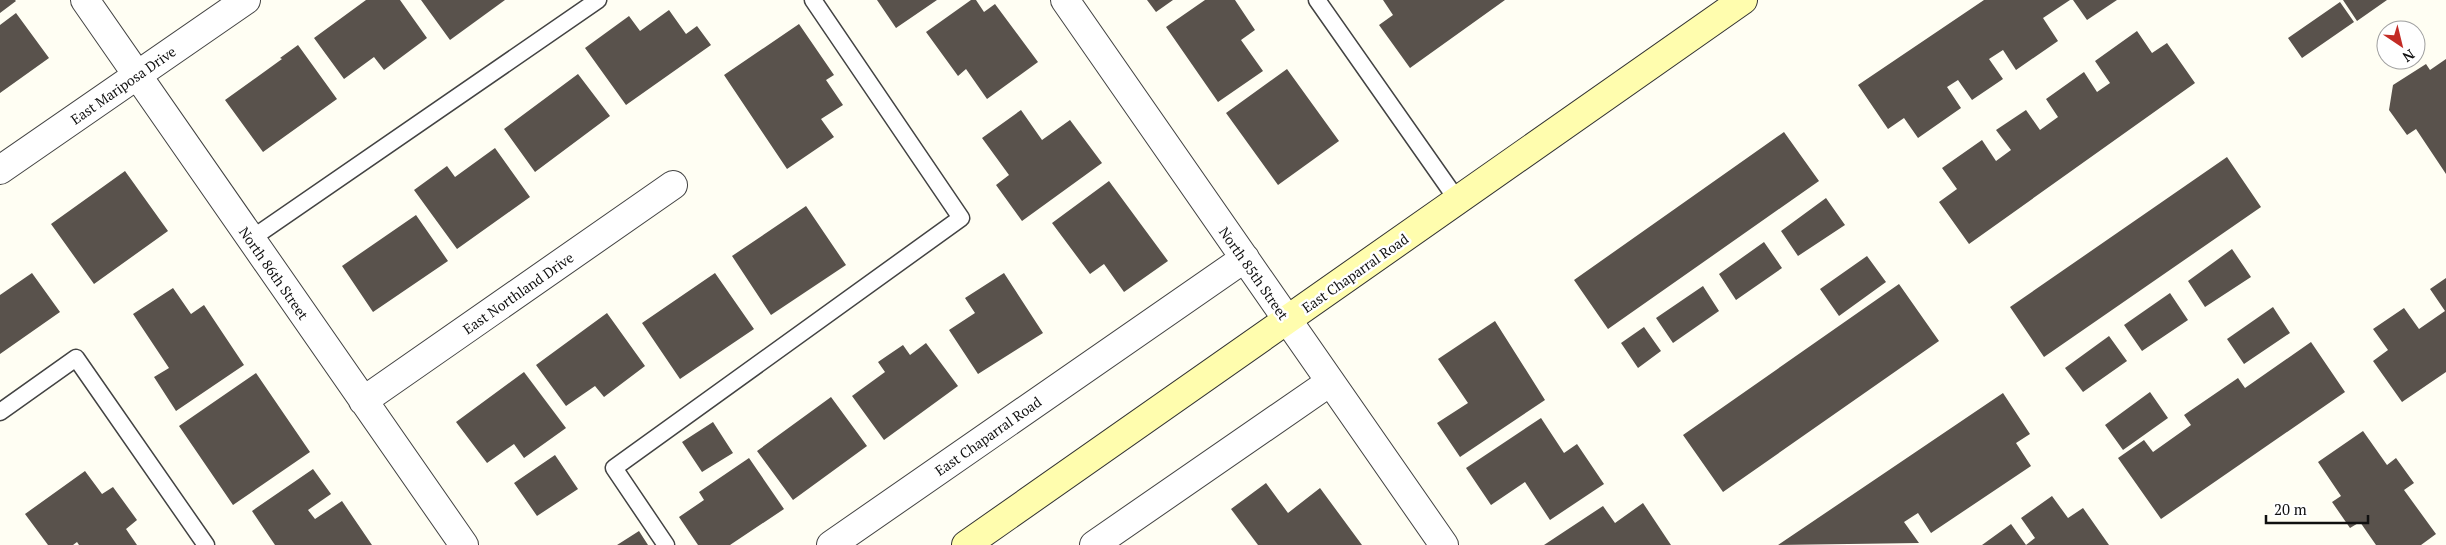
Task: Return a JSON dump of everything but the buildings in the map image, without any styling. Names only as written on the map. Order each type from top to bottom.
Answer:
[{"type":"main road","name":"East Chaparral Road","points":[[966,545],[1743,0]]},
{"type":"street","name":"North 86th Street","points":[[86,0],[464,545]]},
{"type":"street","name":"East Mariposa Drive","points":[[0,170],[246,0]]},
{"type":"street","name":"North 85th Street","points":[[1065,0],[1444,545]]},
{"type":"street","name":"East Northland Drive","points":[[363,401],[672,185]]},
{"type":"street","name":"East Chaparral Road","points":[[830,545],[1245,258]]},
{"type":"street","points":[[1094,545],[1330,382]]},
{"type":"lane","points":[[251,239],[598,0]]},
{"type":"lane","points":[[666,545],[614,468],[961,218],[813,0]]},
{"type":"lane","points":[[1317,0],[1458,201]]},
{"type":"lane","points":[[0,412],[76,358],[206,545]]}]
